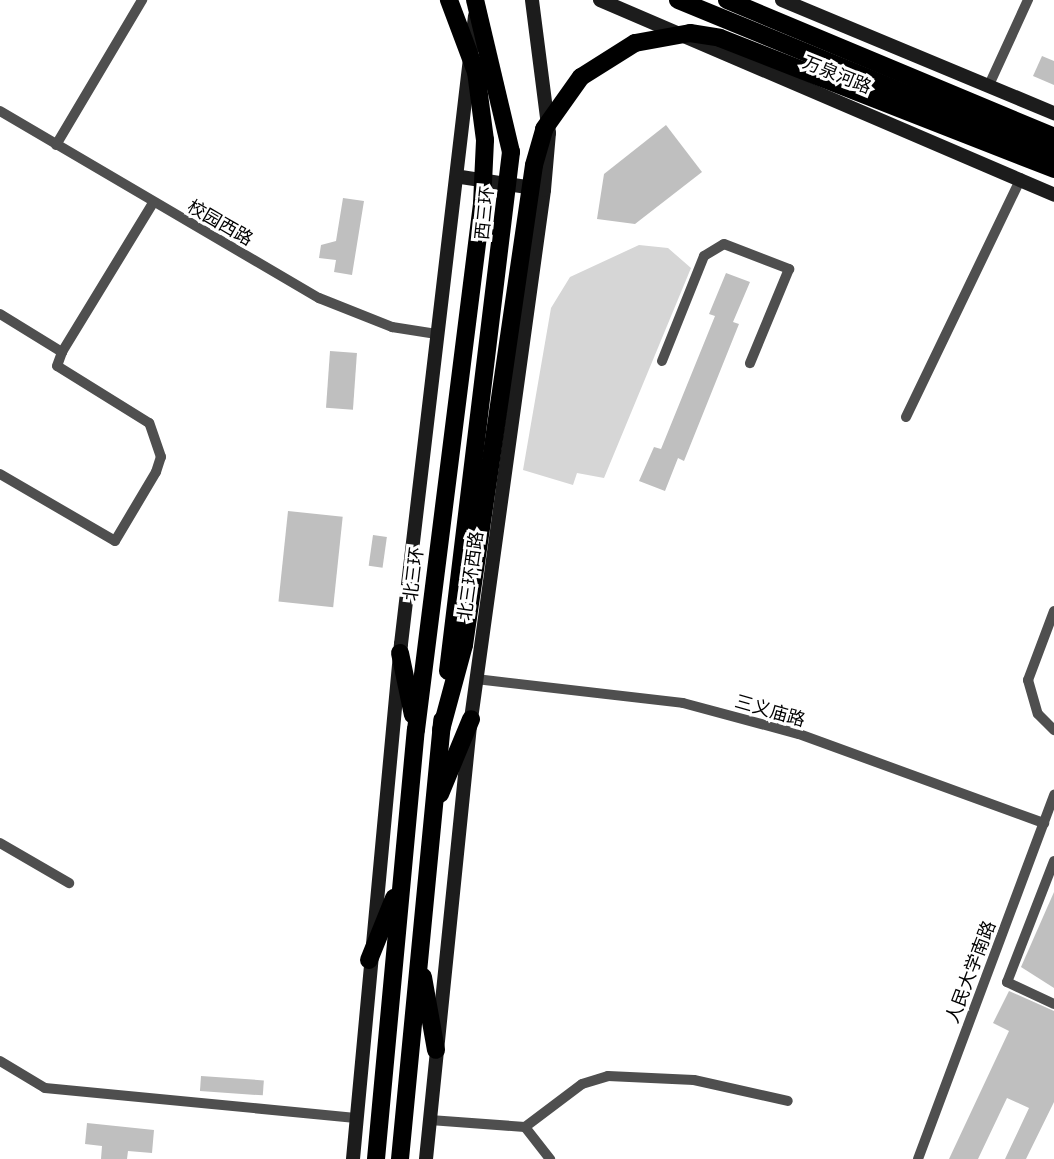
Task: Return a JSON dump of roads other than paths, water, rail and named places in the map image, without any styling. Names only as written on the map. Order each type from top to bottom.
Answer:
[{"type":"highway","name":"北三环","points":[[376,1159],[416,730],[482,204],[485,140],[476,72],[449,0]]},
{"type":"highway","name":"万泉河路","points":[[678,0],[1054,154]]},
{"type":"highway","name":"万泉河路","points":[[727,0],[1054,136]]},
{"type":"highway","name":"西三环","points":[[441,730],[511,152],[475,4]]},
{"type":"highway","points":[[400,1159],[441,730],[464,645],[544,129],[581,77],[635,43],[690,33],[753,48],[1054,169]]},
{"type":"highway","points":[[400,653],[416,730]]},
{"type":"highway","points":[[432,813],[471,719]]},
{"type":"highway","points":[[369,960],[401,879]]},
{"type":"highway","points":[[419,957],[436,1050]]},
{"type":"street","points":[[56,145],[142,0]]},
{"type":"street","name":"北三环西路","points":[[426,1159],[471,719],[544,190],[549,132],[532,0]]},
{"type":"street","name":"万泉河路","points":[[600,0],[1021,178],[1054,195]]},
{"type":"street","points":[[632,0],[643,19]]},
{"type":"street","points":[[782,0],[1054,113]]},
{"type":"street","points":[[989,85],[1028,0]]},
{"type":"street","points":[[353,1159],[369,960],[400,653],[436,334],[461,177],[475,4]]},
{"type":"street","points":[[549,132],[592,80],[630,54],[663,43],[699,41]]},
{"type":"street","name":"校园西路","points":[[0,111],[318,298],[391,327],[436,334]]},
{"type":"street","points":[[461,177],[544,190]]},
{"type":"street","points":[[906,417],[1021,178]]},
{"type":"street","points":[[0,474],[115,541],[156,472],[160,457],[149,423],[57,366],[62,352],[153,203]]},
{"type":"street","points":[[662,361],[704,256],[724,244],[789,269],[750,363]]},
{"type":"street","points":[[0,314],[62,352]]},
{"type":"street","points":[[1054,611],[1028,680],[1038,714],[1054,730]]},
{"type":"street","name":"三义庙路","points":[[476,679],[682,703],[799,734],[1044,823]]},
{"type":"street","name":"人民大学南路","points":[[918,1159],[1054,795]]},
{"type":"street","points":[[0,843],[69,883]]},
{"type":"street","points":[[1054,861],[1007,982],[1054,1004]]},
{"type":"street","points":[[0,1061],[45,1088],[356,1118]]},
{"type":"street","points":[[430,1120],[525,1128],[582,1084],[608,1076],[694,1080],[788,1101]]},
{"type":"street","points":[[525,1128],[550,1159]]}]
